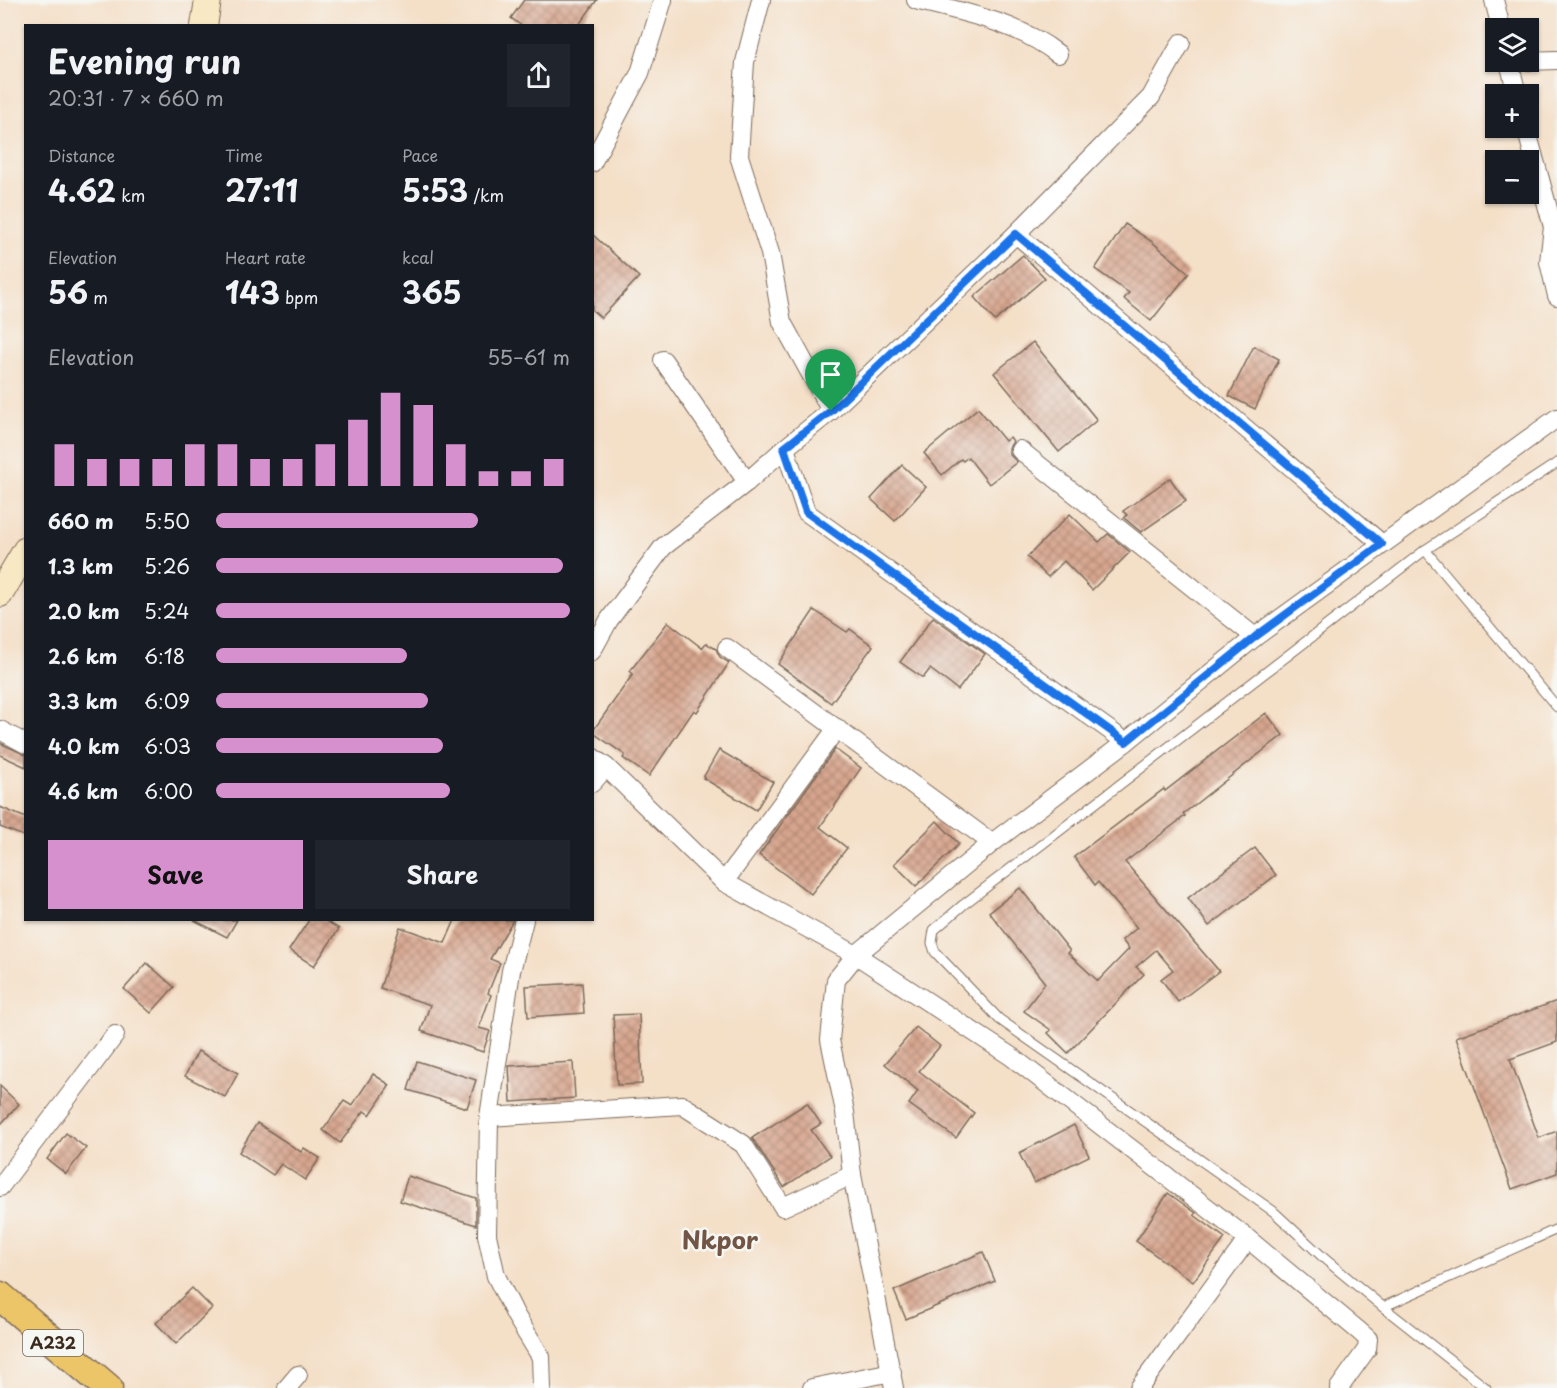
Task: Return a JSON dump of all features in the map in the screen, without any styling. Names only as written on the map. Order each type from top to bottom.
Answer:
[{"type":"main road","points":[[204,24],[208,0]]},
{"type":"main road","points":[[0,594],[24,553]]},
{"type":"main road","name":"A232","points":[[0,1296],[108,1388]]},
{"type":"street","points":[[594,159],[640,73],[663,0]]},
{"type":"street","points":[[760,0],[746,62],[739,156],[770,253],[782,322],[831,411]]},
{"type":"street","points":[[916,0],[1011,26],[1058,54]]},
{"type":"street","points":[[1494,0],[1498,18]]},
{"type":"street","points":[[594,647],[609,620],[663,547],[747,482],[784,448],[831,411],[1016,234],[1151,97],[1181,43]]},
{"type":"street","points":[[1539,61],[1557,60]]},
{"type":"street","points":[[1529,138],[1553,227],[1549,262],[1557,296]]},
{"type":"street","points":[[1016,234],[1382,544]]},
{"type":"street","points":[[663,360],[747,482]]},
{"type":"street","points":[[812,1388],[893,1380],[852,1175],[845,1112],[830,1040],[836,980],[856,955],[992,843],[1126,742],[1255,637],[1557,417]]},
{"type":"street","points":[[784,448],[806,512],[1126,742]]},
{"type":"street","points":[[1020,450],[1255,637]]},
{"type":"street","points":[[727,648],[992,843]]},
{"type":"street","points":[[724,882],[837,728]]},
{"type":"street","points":[[0,730],[24,743]]},
{"type":"street","points":[[594,777],[599,762],[724,882],[856,955],[1012,1057],[1248,1239],[1359,1330],[1368,1340],[1367,1349],[1339,1388]]},
{"type":"street","points":[[524,921],[511,970],[489,1117],[487,1235],[496,1276],[516,1316],[541,1356],[543,1388]]},
{"type":"street","points":[[0,1187],[115,1035]]},
{"type":"street","points":[[489,1117],[682,1105],[743,1144],[783,1207],[852,1175]]},
{"type":"street","points":[[1139,1388],[1248,1239]]},
{"type":"lane","points":[[1486,1388],[1326,1260],[1273,1211],[999,1019],[935,952],[932,943],[934,930],[943,920],[1425,550],[1557,463]]},
{"type":"lane","points":[[1425,550],[1557,707]]},
{"type":"lane","points":[[1383,1307],[1557,1228]]},
{"type":"building","points":[[524,0],[597,0],[579,24],[519,24],[511,18]]},
{"type":"building","points":[[1125,224],[1151,241],[1189,273],[1151,321],[1124,299],[1129,293],[1095,269]]},
{"type":"building","points":[[594,236],[639,277],[601,318],[594,312]]},
{"type":"building","points":[[1023,255],[1045,278],[995,321],[974,297]]},
{"type":"building","points":[[1033,342],[1097,420],[1059,452],[994,373]]},
{"type":"building","points":[[1254,346],[1279,359],[1255,409],[1229,396]]},
{"type":"building","points":[[978,408],[1005,441],[1010,437],[1013,441],[1009,454],[1017,462],[989,484],[968,457],[963,461],[961,459],[942,475],[924,453]]},
{"type":"building","points":[[902,465],[926,487],[895,521],[871,499]]},
{"type":"building","points":[[1170,478],[1186,501],[1141,532],[1124,518],[1127,515],[1123,511]]},
{"type":"building","points":[[1070,514],[1099,542],[1108,534],[1130,552],[1092,590],[1064,561],[1048,577],[1027,557]]},
{"type":"building","points":[[814,610],[847,632],[850,629],[873,646],[831,703],[778,664]]},
{"type":"building","points":[[933,617],[985,654],[958,690],[930,669],[923,678],[900,662]]},
{"type":"building","points":[[668,622],[702,648],[706,643],[716,649],[720,657],[729,663],[697,712],[694,710],[649,776],[623,758],[625,755],[594,733],[594,729],[633,674],[630,671]]},
{"type":"building","points":[[1266,713],[1283,735],[1125,862],[1219,971],[1178,1002],[1161,979],[1173,970],[1156,950],[1136,967],[1144,974],[1068,1053],[1048,1033],[1051,1030],[1024,1011],[1045,983],[989,912],[1020,888],[1070,951],[1068,953],[1098,981],[1129,949],[1122,940],[1137,928],[1098,882],[1095,885],[1074,857]]},
{"type":"building","points":[[0,743],[24,754],[24,766],[0,755]]},
{"type":"building","points":[[835,749],[861,768],[820,827],[847,848],[811,894],[759,855]]},
{"type":"building","points":[[719,750],[773,782],[756,810],[703,778]]},
{"type":"building","points":[[0,807],[24,817],[24,836],[0,827]]},
{"type":"building","points":[[937,821],[959,844],[916,886],[894,864]]},
{"type":"building","points":[[1255,848],[1276,875],[1209,926],[1188,898]]},
{"type":"building","points":[[196,921],[236,921],[227,937]]},
{"type":"building","points":[[308,921],[327,921],[339,929],[314,966],[289,950]]},
{"type":"building","points":[[455,921],[512,921],[490,959],[500,963],[488,993],[491,995],[479,1028],[490,1031],[483,1052],[421,1031],[430,1005],[380,988],[400,927],[445,943]]},
{"type":"building","points":[[147,963],[174,987],[151,1013],[124,989]]},
{"type":"building","points":[[582,983],[584,1013],[528,1017],[526,986]]},
{"type":"building","points":[[1557,1001],[1557,1042],[1510,1059],[1539,1138],[1557,1131],[1557,1173],[1512,1189],[1456,1037]]},
{"type":"building","points":[[639,1014],[642,1084],[617,1085],[613,1015]]},
{"type":"building","points":[[916,1027],[940,1046],[919,1071],[974,1113],[956,1138],[909,1104],[918,1091],[885,1064]]},
{"type":"building","points":[[198,1051],[238,1073],[225,1097],[185,1076]]},
{"type":"building","points":[[417,1061],[476,1080],[467,1108],[408,1090]]},
{"type":"building","points":[[573,1062],[575,1098],[511,1102],[509,1066]]},
{"type":"building","points":[[373,1074],[390,1085],[370,1115],[364,1111],[340,1143],[323,1130],[344,1101],[352,1106]]},
{"type":"building","points":[[0,1086],[19,1104],[0,1125]]},
{"type":"building","points":[[807,1103],[821,1124],[811,1130],[830,1156],[784,1187],[752,1138]]},
{"type":"building","points":[[257,1123],[301,1152],[304,1148],[320,1158],[305,1180],[281,1164],[273,1175],[239,1152]]},
{"type":"building","points":[[1074,1125],[1089,1156],[1034,1183],[1019,1153]]},
{"type":"building","points":[[66,1133],[86,1148],[66,1174],[47,1159]]},
{"type":"building","points":[[408,1176],[476,1198],[476,1225],[400,1201]]},
{"type":"building","points":[[1168,1193],[1225,1238],[1193,1282],[1136,1241]]},
{"type":"building","points":[[983,1252],[995,1281],[906,1319],[894,1291]]},
{"type":"building","points":[[192,1288],[212,1308],[176,1344],[156,1323]]},
{"type":"district","name":"Nkpor","points":[[720,1241]]},
{"type":"route","points":[[1016,234],[1382,544],[1255,637],[1126,742],[806,512],[784,448],[831,411],[1016,234]]}]
